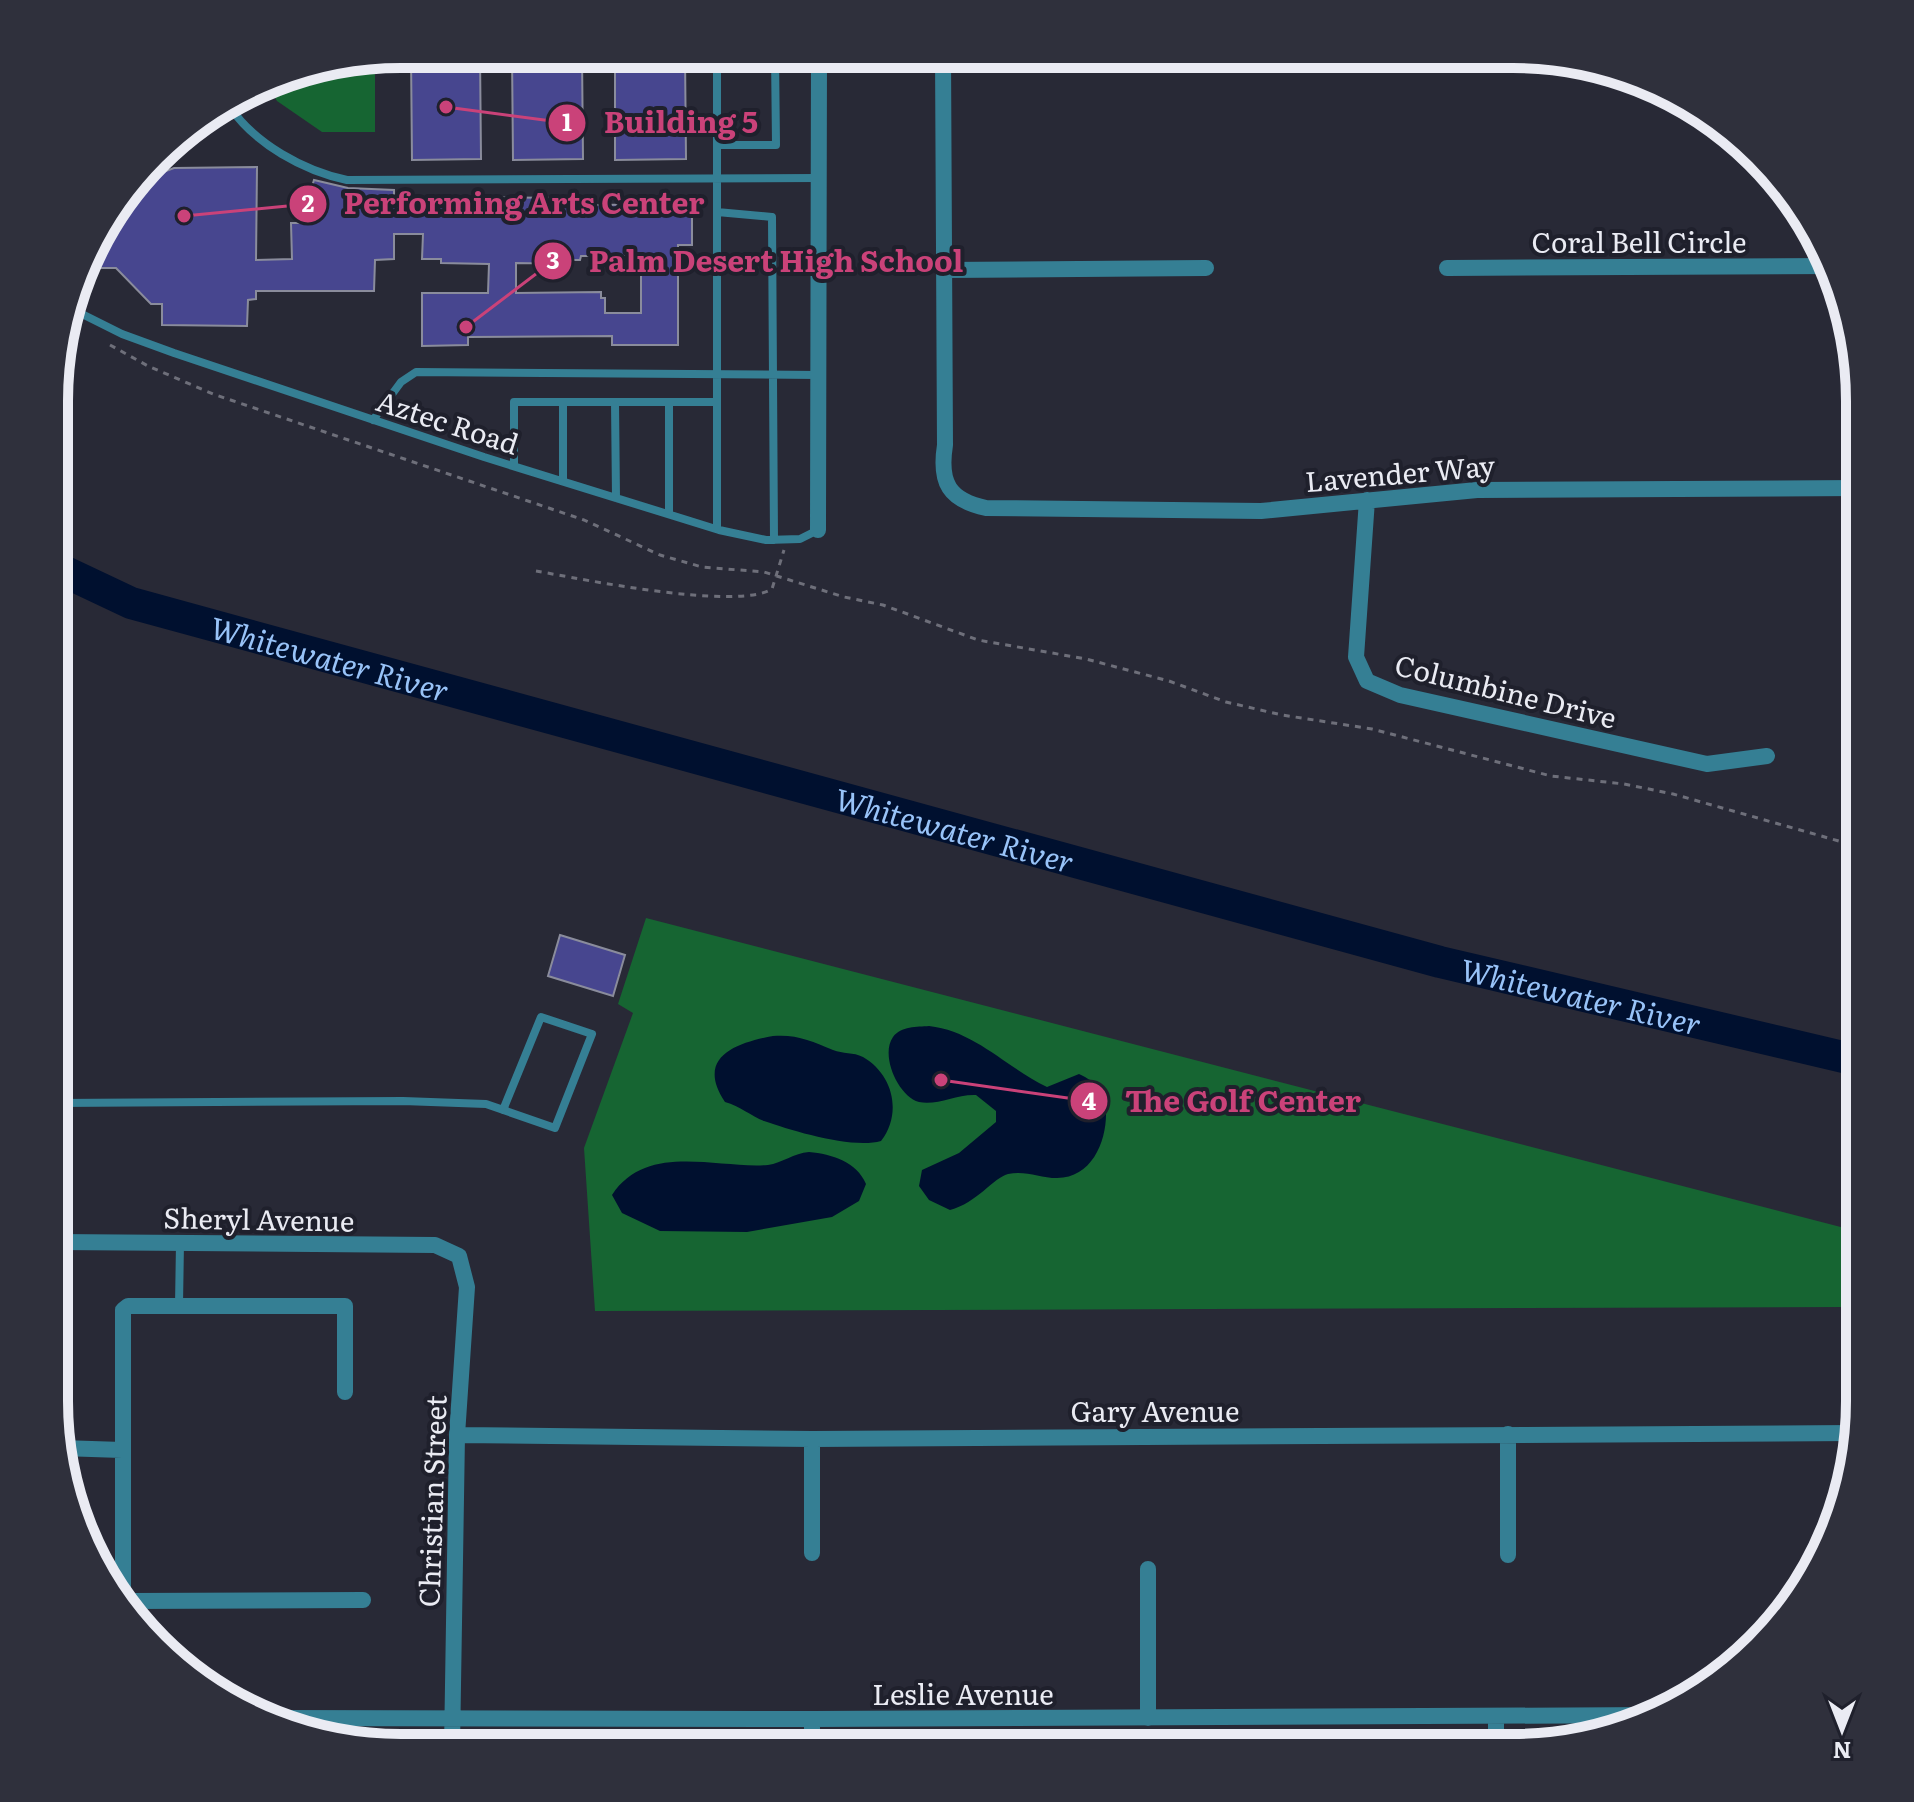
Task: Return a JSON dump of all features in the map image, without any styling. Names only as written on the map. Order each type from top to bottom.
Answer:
[{"type":"street","points":[[818,530],[819,68]]},
{"type":"street","points":[[943,68],[944,270],[1206,268]]},
{"type":"street","name":"Coral Bell Circle","points":[[1447,268],[1817,266]]},
{"type":"street","name":"Lavender Way","points":[[944,270],[942,465],[949,490],[965,503],[986,508],[1261,511],[1477,490],[1561,487],[1653,490],[1846,488]]},
{"type":"street","name":"Columbine Drive","points":[[1367,500],[1356,657],[1367,681],[1400,695],[1707,764],[1767,756]]},
{"type":"street","name":"Sheryl Avenue","points":[[68,1242],[435,1245],[459,1256]]},
{"type":"street","name":"Christian Street","points":[[452,1734],[457,1435],[467,1287],[459,1256]]},
{"type":"street","points":[[123,1584],[123,1310],[128,1306],[345,1306],[345,1392]]},
{"type":"street","name":"Gary Avenue","points":[[457,1435],[812,1439],[1844,1433]]},
{"type":"street","points":[[1508,1434],[1508,1555]]},
{"type":"street","points":[[812,1439],[812,1553]]},
{"type":"street","points":[[72,1448],[122,1450]]},
{"type":"street","points":[[1148,1569],[1148,1718]]},
{"type":"street","points":[[134,1600],[363,1600]]},
{"type":"street","name":"Leslie Avenue","points":[[300,1718],[1621,1716]]},
{"type":"street","points":[[1496,1718],[1496,1734]]},
{"type":"street","points":[[812,1719],[812,1734]]},
{"type":"lane","points":[[717,68],[717,529]]},
{"type":"lane","points":[[717,145],[776,145],[775,68]]},
{"type":"lane","points":[[236,113],[259,137],[287,157],[324,176],[347,180],[818,178]]},
{"type":"lane","points":[[717,212],[772,217],[774,540]]},
{"type":"lane","name":"Aztec Road","points":[[80,313],[122,334],[174,353],[514,466],[717,529],[774,540],[800,539],[818,530]]},
{"type":"lane","points":[[373,420],[401,382],[416,372],[818,375]]},
{"type":"lane","points":[[514,466],[514,402],[717,402]]},
{"type":"lane","points":[[563,402],[563,481]]},
{"type":"lane","points":[[615,402],[616,498]]},
{"type":"lane","points":[[669,402],[669,514]]},
{"type":"lane","points":[[68,1103],[403,1101],[486,1104],[503,1110],[555,1128],[592,1034],[541,1017],[503,1110]]},
{"type":"lane","points":[[179,1306],[180,1243]]},
{"type":"path","points":[[99,338],[148,366],[213,394],[584,520],[660,555],[702,567],[779,576],[844,597],[883,605],[978,640],[1086,659],[1169,681],[1226,702],[1282,715],[1372,729],[1551,776],[1624,784],[1673,794],[1846,843]]},
{"type":"path","points":[[536,571],[704,595],[767,592],[779,576],[787,539]]},
{"type":"green space","points":[[375,69],[375,132],[322,132],[277,101],[272,94],[315,79]]},
{"type":"green space","points":[[646,918],[1846,1228],[1846,1307],[595,1311],[584,1148],[633,1013],[618,1004]]},
{"type":"water","points":[[929,1026],[946,1029],[976,1042],[1047,1087],[1079,1074],[1095,1084],[1104,1098],[1106,1122],[1100,1145],[1088,1165],[1080,1172],[1057,1178],[1008,1174],[960,1207],[950,1210],[929,1200],[919,1186],[922,1170],[959,1153],[996,1122],[996,1111],[976,1095],[926,1103],[904,1092],[890,1064],[893,1037],[900,1031]]},
{"type":"water","points":[[773,1036],[804,1039],[859,1055],[874,1065],[888,1084],[892,1096],[891,1119],[881,1141],[855,1143],[806,1134],[764,1121],[725,1102],[717,1087],[717,1063],[734,1048]]},
{"type":"water","points":[[809,1152],[835,1157],[857,1170],[866,1184],[859,1201],[832,1217],[747,1232],[660,1231],[622,1213],[612,1195],[627,1179],[663,1163],[768,1165]]},
{"type":"building","points":[[411,68],[480,68],[481,159],[412,160]]},
{"type":"building","points":[[512,68],[582,68],[583,159],[513,160]]},
{"type":"building","points":[[615,68],[685,68],[686,159],[615,160]]},
{"type":"building","points":[[257,167],[256,260],[292,259],[291,223],[301,223],[314,180],[348,188],[394,190],[394,197],[588,198],[591,205],[692,204],[692,245],[678,245],[678,345],[612,345],[612,336],[468,337],[468,345],[422,346],[422,293],[488,293],[489,264],[441,263],[441,259],[422,259],[423,234],[394,234],[394,259],[375,260],[374,291],[256,291],[256,299],[248,300],[247,326],[162,325],[162,304],[151,304],[116,268],[98,268],[102,254],[124,216],[159,174],[174,168]],"holes":[[[581,256],[641,256],[641,313],[605,313],[605,298],[601,298],[601,292],[516,293],[516,263],[572,264],[572,260],[580,260]]]},
{"type":"building","points":[[560,935],[625,955],[613,996],[548,976]]},
{"type":"waterway","name":"Whitewater River","points":[[68,573],[131,603],[1440,962],[1846,1058]]},
{"type":"place","name":"Building 5","points":[[446,107]]},
{"type":"place","name":"Performing Arts Center","points":[[184,216]]},
{"type":"place","name":"Palm Desert High School","points":[[466,327]]},
{"type":"place","name":"The Golf Center","points":[[941,1080]]}]
